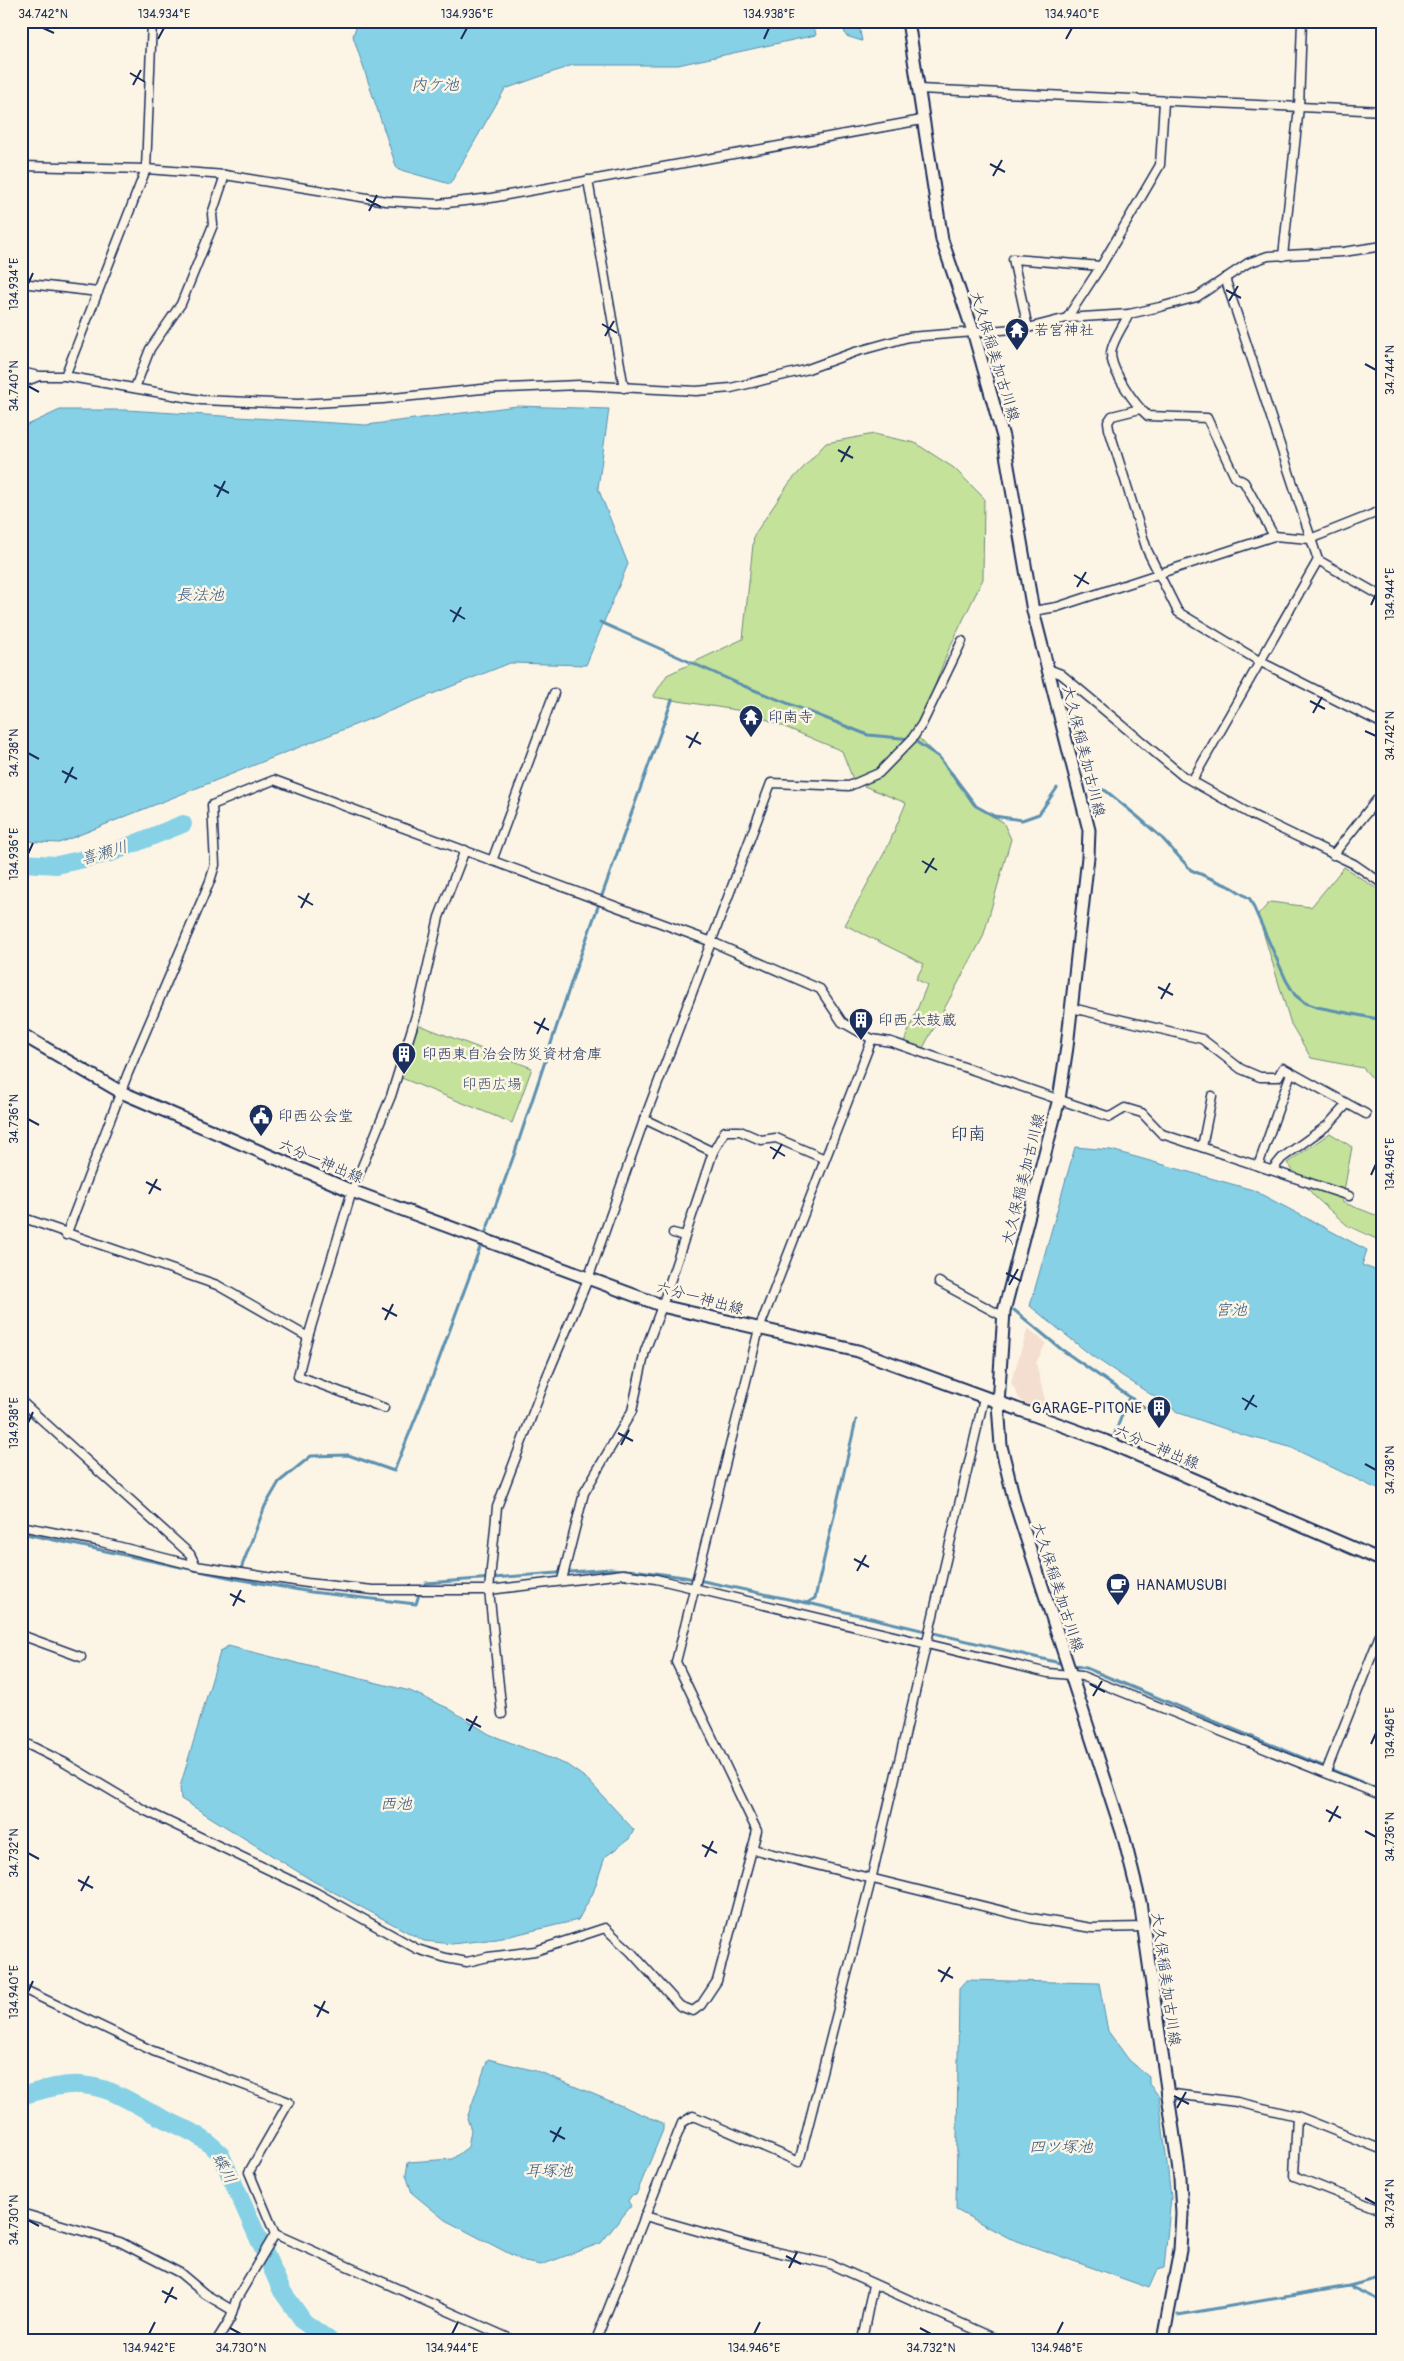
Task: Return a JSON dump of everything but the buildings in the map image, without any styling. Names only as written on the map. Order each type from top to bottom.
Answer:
[{"type":"main road","name":"大久保稲美加古川線","points":[[908,21],[942,240],[973,331],[1003,437],[1033,612],[1089,830],[1088,857],[1072,1008],[1059,1100],[1004,1317],[998,1404],[1001,1446],[1015,1503],[1124,1838],[1140,1902],[1166,2093],[1180,2178],[1182,2214],[1180,2250],[1163,2340]]},
{"type":"main road","name":"六分一神出線","points":[[21,1034],[121,1092],[352,1191],[662,1306],[858,1351],[998,1404],[1105,1441],[1383,1561]]},
{"type":"street","points":[[65,376],[146,169],[152,21]]},
{"type":"street","points":[[1283,256],[1299,107],[1302,21]]},
{"type":"street","points":[[919,89],[1383,111]]},
{"type":"street","points":[[1067,318],[1101,266],[1160,165],[1164,102]]},
{"type":"street","points":[[21,166],[146,169],[225,175],[386,201],[438,204],[491,198],[922,120]]},
{"type":"street","points":[[135,388],[150,349],[181,304],[213,226],[212,214],[225,175]]},
{"type":"street","points":[[588,180],[624,388]]},
{"type":"street","points":[[21,372],[39,376],[65,376],[201,400],[298,404],[579,385],[696,391],[731,388],[805,370],[855,352],[910,337],[1028,328],[1067,318],[1129,314],[1197,297],[1248,262],[1268,256],[1342,252],[1383,246]]},
{"type":"street","points":[[1028,328],[1013,259],[1101,266]]},
{"type":"street","points":[[1225,278],[1318,560],[1383,597]]},
{"type":"street","points":[[21,283],[98,292]]},
{"type":"street","points":[[1129,314],[1111,352],[1113,366],[1129,395],[1148,416],[1207,418],[1235,477],[1244,482],[1274,536]]},
{"type":"street","points":[[21,383],[39,376]]},
{"type":"street","points":[[1140,409],[1112,416],[1108,422],[1109,429],[1147,550],[1178,612],[1259,661],[1383,724]]},
{"type":"street","points":[[1033,612],[1057,607],[1274,536],[1310,538],[1383,510]]},
{"type":"street","points":[[1192,781],[1318,560]]},
{"type":"street","points":[[502,1714],[489,1590],[497,1507],[545,1381],[588,1279],[644,1118],[771,783],[849,786],[879,773],[912,739],[922,724],[962,641]]},
{"type":"street","points":[[1048,669],[1061,674],[1192,781],[1252,815],[1354,864],[1383,884]]},
{"type":"street","points":[[492,861],[554,693]]},
{"type":"street","points":[[66,1234],[121,1092],[210,881],[215,865],[212,805],[274,780],[712,942],[820,989],[842,1022],[872,1039],[891,1042],[1110,1117],[1125,1108],[1142,1113],[1162,1134],[1349,1196]]},
{"type":"street","points":[[1333,855],[1383,792]]},
{"type":"street","points":[[384,1408],[298,1376],[352,1191],[391,1096],[418,1009],[439,917],[465,850]]},
{"type":"street","points":[[1072,1008],[1202,1039],[1241,1069],[1260,1077],[1278,1077],[1283,1068],[1366,1114]]},
{"type":"street","points":[[21,1741],[65,1763],[144,1810],[315,1892],[417,1949],[468,1962],[488,1957],[535,1951],[605,1928],[680,2006],[693,2011],[701,2004],[717,1981],[757,1831],[676,1662],[759,1329],[872,1039]]},
{"type":"street","points":[[1258,1166],[1291,1072]]},
{"type":"street","points":[[1202,1147],[1212,1096]]},
{"type":"street","points":[[1272,1170],[1282,1158],[1328,1125],[1347,1104]]},
{"type":"street","points":[[644,1118],[713,1152]]},
{"type":"street","points":[[562,1580],[584,1493],[632,1411],[645,1351],[662,1306],[713,1152],[725,1131],[740,1131],[761,1140],[776,1138],[825,1159]]},
{"type":"street","points":[[21,1217],[217,1285],[308,1337]]},
{"type":"street","points":[[673,1233],[685,1236]]},
{"type":"street","points":[[939,1282],[1004,1317]]},
{"type":"street","points":[[596,2340],[682,2123],[693,2116],[799,2162],[871,1880],[984,1398]]},
{"type":"street","points":[[21,1401],[190,1554],[196,1566]]},
{"type":"street","points":[[21,1536],[23,1526],[97,1541],[196,1566],[307,1583],[372,1590],[489,1590],[623,1574],[695,1587],[1048,1673],[1082,1676],[1383,1796]]},
{"type":"street","points":[[1326,1772],[1383,1627]]},
{"type":"street","points":[[21,1635],[80,1657]]},
{"type":"street","points":[[752,1849],[871,1880],[1031,1918],[1092,1928],[1143,1926]]},
{"type":"street","points":[[21,1988],[153,2052],[289,2102],[249,2172],[275,2234],[513,2340]]},
{"type":"street","points":[[1166,2093],[1237,2102],[1297,2116],[1383,2150]]},
{"type":"street","points":[[1297,2116],[1294,2176],[1383,2211]]},
{"type":"street","points":[[21,2160],[21,2168]]},
{"type":"street","points":[[21,2212],[120,2242],[180,2273],[205,2294],[232,2310]]},
{"type":"street","points":[[645,2216],[754,2247],[830,2264],[998,2340]]},
{"type":"street","points":[[217,2340],[230,2319],[236,2300],[275,2234]]},
{"type":"street","points":[[862,2340],[874,2285]]},
{"type":"shaded area","points":[[1028,1328],[1046,1343],[1036,1363],[1049,1416],[1027,1406],[1019,1398],[1011,1382]]},
{"type":"green space","points":[[874,434],[915,443],[954,468],[984,498],[983,579],[948,651],[916,735],[953,773],[973,805],[1003,822],[1011,839],[983,937],[923,1048],[904,1042],[927,985],[916,979],[924,964],[845,925],[888,846],[906,803],[854,782],[842,751],[749,712],[653,697],[667,675],[743,639],[754,535],[790,482],[826,443]]},
{"type":"green space","points":[[1344,867],[1383,893],[1383,1090],[1363,1068],[1311,1058],[1291,1024],[1258,915],[1270,902],[1311,907]]},
{"type":"green space","name":"印西広場","points":[[419,1025],[532,1068],[512,1123],[399,1077]]},
{"type":"green space","points":[[1330,1133],[1352,1147],[1342,1202],[1383,1218],[1383,1242],[1348,1226],[1315,1197],[1287,1163]]},
{"type":"water","name":"内ケ池","points":[[358,21],[813,21],[816,35],[678,65],[573,65],[505,89],[450,184],[397,169],[353,36]]},
{"type":"water","points":[[841,21],[858,21],[862,41],[846,36]]},
{"type":"water","name":"長法池","points":[[517,406],[609,409],[598,488],[628,564],[586,665],[510,663],[59,843],[21,841],[21,428],[60,410],[127,410],[366,425]]},
{"type":"water","name":"宮池","points":[[1075,1147],[1111,1150],[1253,1190],[1367,1250],[1362,1265],[1383,1273],[1383,1488],[1375,1488],[1290,1447],[1246,1436],[1179,1413],[1092,1356],[1030,1306]]},
{"type":"water","name":"西池","points":[[228,1646],[410,1691],[448,1708],[489,1734],[567,1765],[587,1779],[634,1830],[629,1839],[605,1857],[593,1893],[578,1920],[497,1939],[452,1944],[424,1941],[313,1881],[181,1799],[180,1787],[220,1652]]},
{"type":"water","name":"四ツ塚池","points":[[967,1980],[1099,1983],[1108,2031],[1129,2060],[1149,2077],[1149,2084],[1159,2096],[1171,2197],[1164,2268],[1157,2270],[1149,2288],[1009,2238],[956,2210],[959,1989]]},
{"type":"water","name":"耳塚池","points":[[488,2059],[540,2072],[663,2123],[663,2130],[636,2195],[631,2196],[628,2201],[631,2206],[601,2243],[541,2265],[525,2262],[445,2220],[412,2193],[406,2175],[408,2162],[452,2159],[468,2147],[471,2130],[467,2118]]},
{"type":"waterway","points":[[600,622],[744,686],[868,735],[912,739],[939,757],[976,806],[994,816],[1022,820],[1039,814],[1057,788]]},
{"type":"waterway","points":[[237,1579],[265,1506],[279,1482],[311,1456],[348,1455],[394,1471],[434,1373],[514,1155],[576,968],[672,700]]},
{"type":"waterway","points":[[1088,784],[1106,791],[1138,817],[1161,837],[1191,870],[1233,888],[1250,899],[1286,980],[1295,995],[1305,1003],[1317,1007],[1383,1020]]},
{"type":"waterway","name":"喜瀬川","points":[[21,863],[57,865],[111,853],[183,824]]},
{"type":"waterway","points":[[1014,1310],[1061,1349],[1144,1407]]},
{"type":"waterway","points":[[1112,1441],[1129,1397]]},
{"type":"waterway","points":[[21,1533],[237,1579],[311,1592],[416,1604],[421,1588],[426,1583],[610,1569],[684,1577],[807,1603],[815,1598],[856,1420]]},
{"type":"waterway","points":[[808,1603],[1064,1664]]},
{"type":"waterway","points":[[1070,1665],[1086,1668],[1383,1791]]},
{"type":"waterway","name":"蝶川","points":[[21,2096],[66,2085],[101,2088],[188,2130],[212,2146],[220,2153],[282,2291],[304,2322],[329,2340]]},
{"type":"waterway","points":[[1178,2315],[1349,2286],[1383,2277]]},
{"type":"waterway","points":[[1349,2286],[1383,2302]]},
{"type":"place","name":"若宮神社","points":[[1017,351]]},
{"type":"place","name":"印南寺","points":[[751,738]]},
{"type":"place","name":"印西 太鼓蔵","points":[[861,1041]]},
{"type":"place","name":"印西東自治会防災資材倉庫","points":[[404,1075]]},
{"type":"place","name":"印西公会堂","points":[[261,1137]]},
{"type":"place","name":"GARAGE-PITONE","points":[[1159,1429]]},
{"type":"place","name":"HANAMUSUBI","points":[[1118,1606]]},
{"type":"district","name":"印南","points":[[968,1134]]}]
